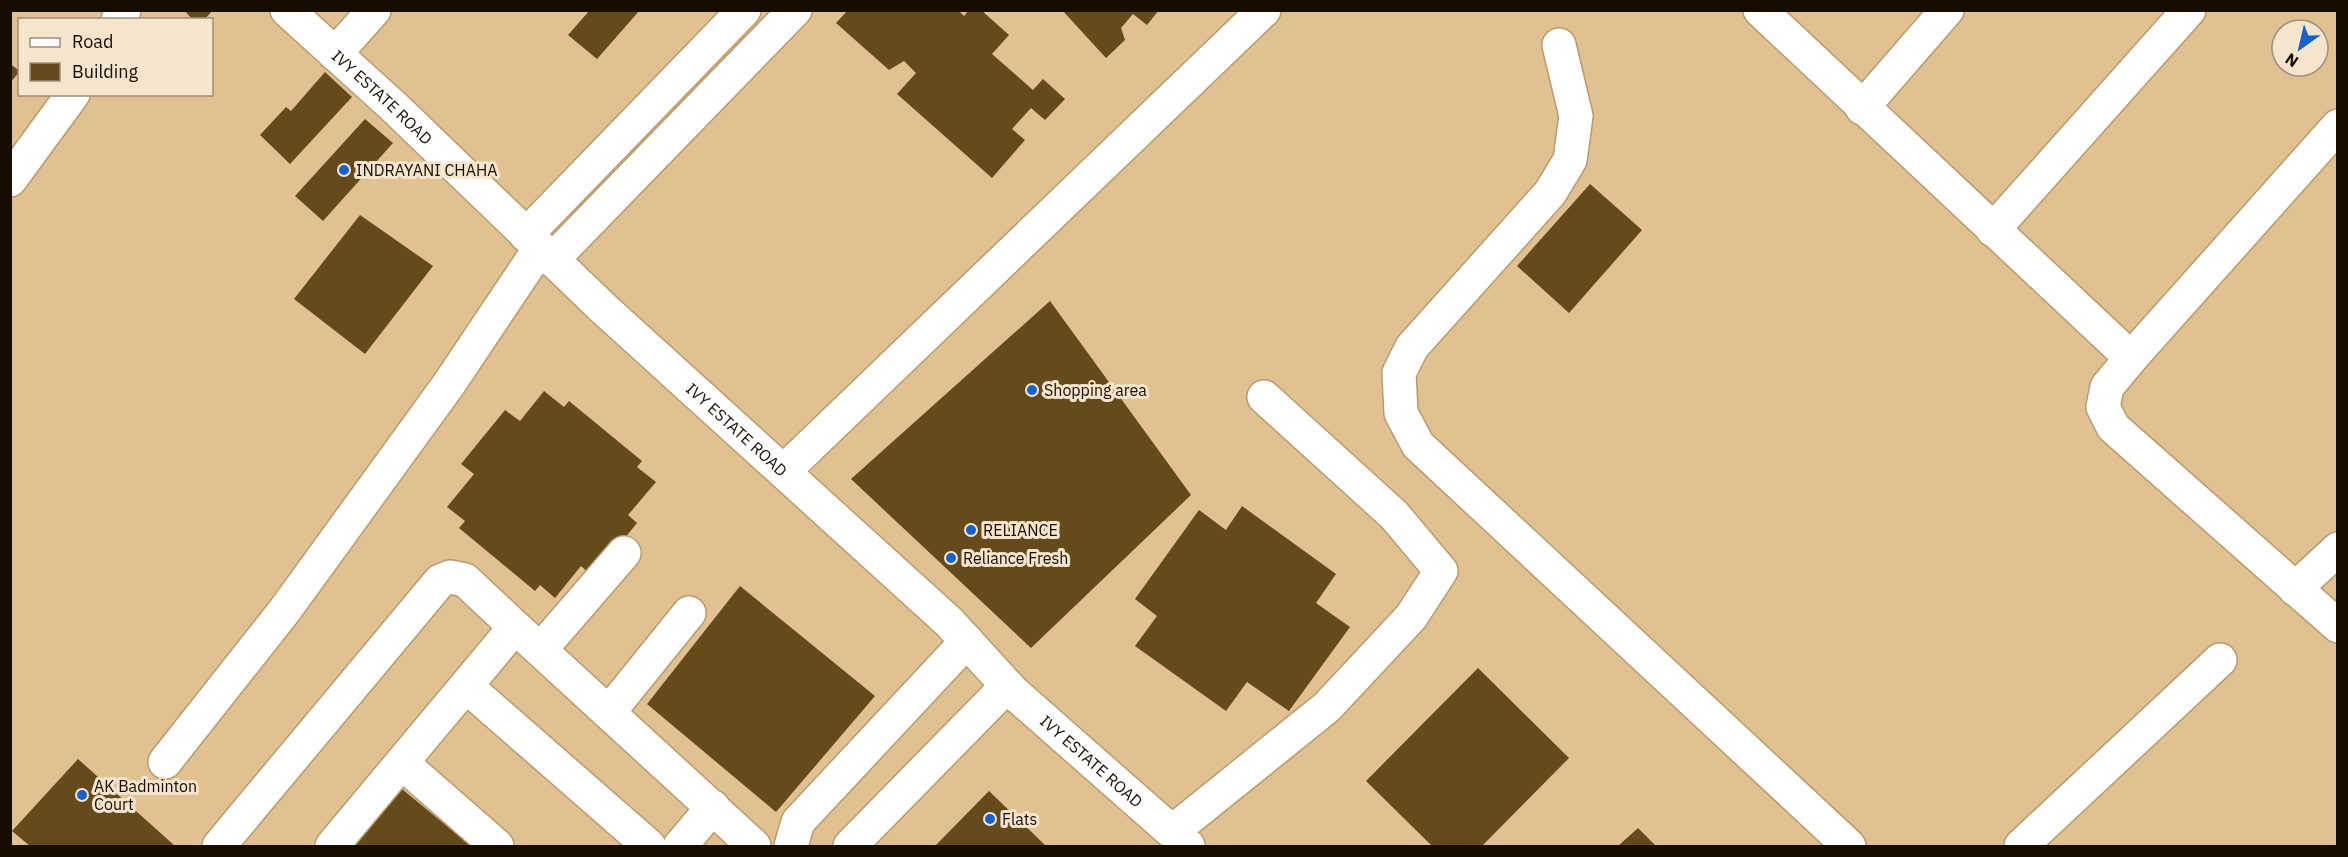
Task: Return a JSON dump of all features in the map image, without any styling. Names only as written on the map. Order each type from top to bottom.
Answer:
[{"type":"street","name":"IVY ESTATE ROAD","points":[[287,10],[393,106],[539,248],[949,622],[1007,686],[1180,839]]},
{"type":"street","points":[[335,54],[374,10]]},
{"type":"street","points":[[165,762],[285,610],[449,384],[539,248],[744,10]]},
{"type":"street","points":[[539,248],[795,10]]},
{"type":"street","points":[[784,471],[1264,10]]},
{"type":"street","points":[[1760,10],[1862,108],[2131,357]]},
{"type":"street","points":[[1862,108],[1947,10]]},
{"type":"street","points":[[1993,230],[2189,10]]},
{"type":"street","points":[[1559,45],[1576,116],[1570,160],[1550,193],[1412,346],[1399,373],[1401,413],[1418,445],[1849,846]]},
{"type":"street","points":[[10,180],[72,96]]},
{"type":"street","points":[[2337,126],[2131,357],[2108,387],[2103,407],[2113,427],[2337,626]]},
{"type":"street","points":[[1180,839],[1327,707],[1412,616],[1441,571],[1394,515],[1264,397]]},
{"type":"street","points":[[2295,589],[2337,549]]},
{"type":"street","points":[[541,649],[624,553]]},
{"type":"street","points":[[219,846],[440,581],[450,577],[465,580],[754,846]]},
{"type":"street","points":[[609,712],[688,613]]},
{"type":"street","points":[[332,846],[515,627]]},
{"type":"street","points":[[791,846],[798,822],[967,641]]},
{"type":"street","points":[[2021,846],[2220,660]]},
{"type":"street","points":[[466,686],[649,846]]},
{"type":"street","points":[[850,846],[1007,686]]},
{"type":"street","points":[[402,763],[497,846]]},
{"type":"street","points":[[680,846],[713,807]]},
{"type":"building","points":[[184,10],[213,10],[206,18],[191,18]]},
{"type":"building","points":[[590,10],[640,10],[597,59],[568,35]]},
{"type":"building","points":[[848,10],[958,10],[964,16],[969,10],[981,10],[1009,35],[992,54],[1033,90],[1043,79],[1065,99],[1045,120],[1031,108],[1012,129],[1025,140],[992,178],[897,94],[916,73],[904,61],[889,70],[836,23]]},
{"type":"building","points":[[1062,10],[1159,10],[1147,25],[1133,14],[1121,28],[1125,40],[1106,58]]},
{"type":"building","points":[[10,64],[18,70],[18,73],[10,83]]},
{"type":"building","points":[[325,72],[352,97],[290,164],[260,135],[286,107],[291,111]]},
{"type":"building","name":"INDRAYANI CHAHA","points":[[365,119],[393,143],[323,221],[295,196]]},
{"type":"building","points":[[1590,184],[1642,230],[1569,313],[1517,266]]},
{"type":"building","points":[[360,215],[433,266],[365,354],[294,299]]},
{"type":"building","name":"Shopping area","points":[[1050,301],[1191,495],[1031,648],[851,479]]},
{"type":"building","points":[[544,391],[564,407],[569,401],[642,461],[637,467],[656,482],[628,515],[637,523],[593,577],[581,566],[555,598],[540,585],[535,591],[459,528],[465,521],[447,507],[474,474],[461,464],[505,410],[520,421]]},
{"type":"building","points":[[1242,506],[1336,574],[1316,603],[1350,627],[1289,711],[1247,682],[1226,711],[1135,646],[1157,616],[1135,599],[1199,510],[1226,530]]},
{"type":"building","points":[[740,586],[875,696],[776,812],[647,704]]},
{"type":"building","points":[[1478,668],[1569,758],[1482,846],[1432,846],[1366,781]]},
{"type":"building","name":"AK Badminton Court","points":[[78,759],[175,846],[30,846],[12,831]]},
{"type":"building","points":[[402,789],[471,846],[348,846]]},
{"type":"building","name":"Flats","points":[[989,791],[1046,846],[935,846]]},
{"type":"building","points":[[1638,828],[1656,846],[1618,846]]},
{"type":"place","name":"INDRAYANI CHAHA","points":[[344,170]]},
{"type":"place","name":"Shopping area","points":[[1032,390]]},
{"type":"place","name":"RELIANCE","points":[[971,530]]},
{"type":"place","name":"Reliance Fresh","points":[[951,558]]},
{"type":"place","name":"AK Badminton Court","points":[[82,795]]},
{"type":"place","name":"Flats","points":[[990,819]]}]
